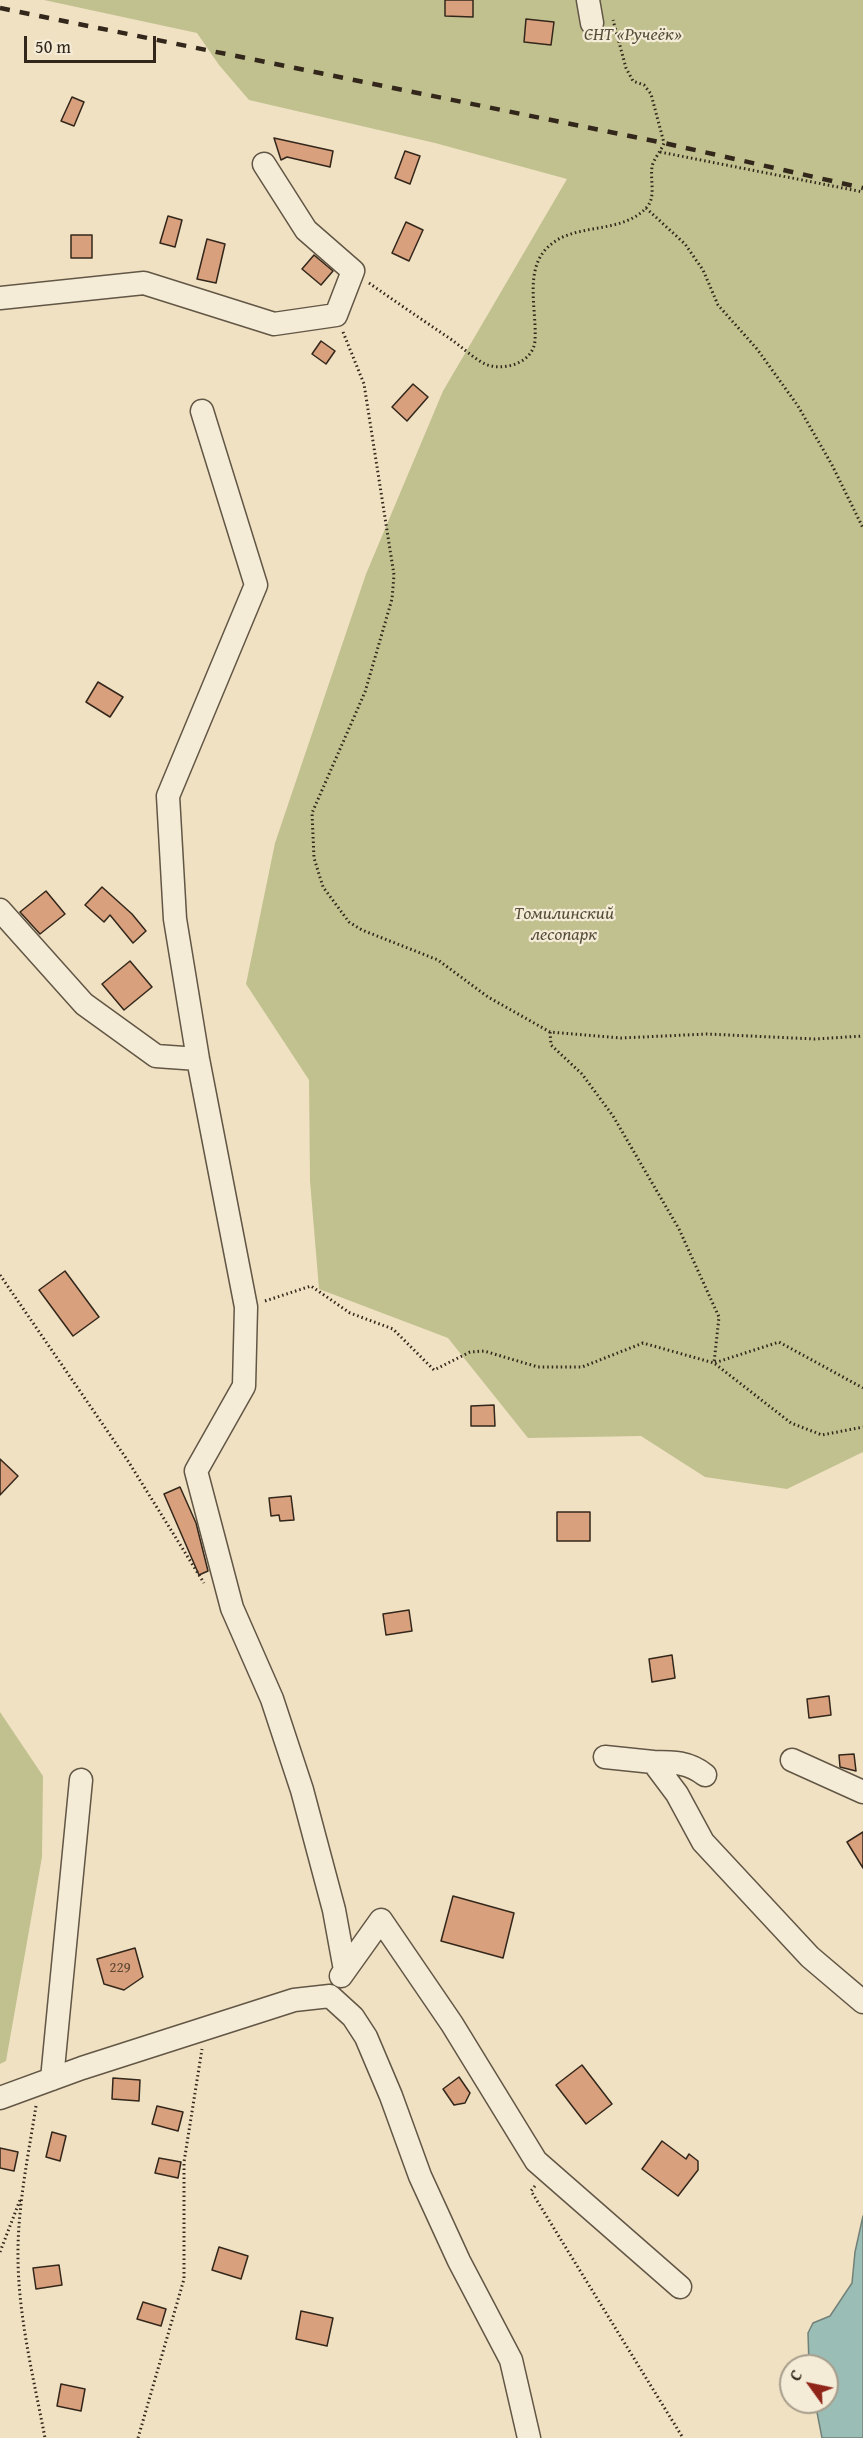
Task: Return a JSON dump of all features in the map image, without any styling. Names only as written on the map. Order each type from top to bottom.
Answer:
[{"type":"street","points":[[588,0],[601,17]]},
{"type":"street","points":[[0,298],[144,283],[273,324],[336,315],[353,271],[306,230],[264,164]]},
{"type":"street","points":[[202,411],[256,585],[168,796],[175,919],[198,1059],[246,1307],[244,1386],[196,1471],[232,1608],[272,1699],[302,1790],[334,1910],[345,1970]]},
{"type":"street","points":[[0,910],[84,1004],[156,1056],[198,1059]]},
{"type":"street","points":[[605,1757],[678,1762],[693,1766],[705,1775]]},
{"type":"street","points":[[792,1760],[863,1792]]},
{"type":"street","points":[[653,1762],[677,1794],[704,1842],[810,1957],[863,2002]]},
{"type":"street","points":[[45,2081],[81,1780]]},
{"type":"street","points":[[330,1996],[345,1970],[381,1920],[452,2024],[536,2161],[680,2287]]},
{"type":"street","points":[[0,2098],[45,2081],[294,2000],[330,1996],[353,2017],[366,2037],[392,2096],[420,2176],[459,2261],[511,2360],[529,2438]]},
{"type":"path","points":[[353,271],[486,364],[511,367],[526,357],[535,343],[534,282],[537,263],[546,248],[564,235],[602,229],[631,218],[646,208],[651,200],[652,165],[664,143],[651,94],[644,85],[633,81],[601,17]]},
{"type":"path","points":[[660,152],[863,192]]},
{"type":"path","points":[[646,208],[685,244],[703,270],[718,306],[757,349],[798,406],[832,465],[863,528]]},
{"type":"path","points":[[336,315],[364,384],[394,575],[392,599],[365,692],[312,813],[314,858],[323,887],[349,922],[362,930],[438,960],[488,997],[550,1032],[621,1038],[707,1034],[815,1039],[863,1036]]},
{"type":"path","points":[[550,1032],[551,1045],[582,1074],[613,1116],[679,1230],[718,1317],[714,1363]]},
{"type":"path","points":[[0,1275],[128,1461],[203,1582],[232,1608]]},
{"type":"path","points":[[246,1307],[311,1286],[350,1313],[393,1329],[434,1370],[470,1352],[484,1351],[537,1367],[582,1367],[643,1343],[714,1363],[791,1423],[822,1435],[863,1427]]},
{"type":"path","points":[[714,1363],[779,1342],[863,1388]]},
{"type":"path","points":[[138,2438],[184,2279],[184,2162],[206,2028]]},
{"type":"path","points":[[45,2081],[22,2195],[18,2261],[26,2335],[45,2438]]},
{"type":"path","points":[[547,2170],[531,2191],[683,2438]]},
{"type":"path","points":[[0,2252],[22,2195]]},
{"type":"green space","name":"Томилинский лесопарк","points":[[44,0],[863,0],[863,1452],[787,1489],[705,1477],[641,1436],[528,1438],[448,1338],[319,1289],[310,1181],[309,1080],[246,984],[275,843],[366,574],[443,391],[567,179],[435,143],[249,100],[219,65],[197,33]]},
{"type":"green space","points":[[0,1712],[43,1776],[42,1857],[6,2061],[0,2064]]},
{"type":"water","points":[[863,2216],[863,2438],[822,2438],[817,2414],[839,2414],[839,2354],[809,2354],[808,2333],[813,2323],[830,2316],[852,2283],[855,2252]]},
{"type":"building","points":[[445,0],[473,0],[473,17],[445,16]]},
{"type":"building","points":[[526,19],[554,22],[551,45],[524,42]]},
{"type":"building","points":[[72,97],[84,102],[74,126],[61,121]]},
{"type":"building","points":[[274,138],[333,151],[330,167],[287,157],[281,160]]},
{"type":"building","points":[[405,151],[420,156],[410,184],[395,178]]},
{"type":"building","points":[[168,216],[182,220],[175,247],[160,243]]},
{"type":"building","points":[[406,222],[423,230],[409,261],[392,253]]},
{"type":"building","points":[[71,235],[92,235],[92,258],[71,258]]},
{"type":"building","points":[[207,239],[225,244],[216,283],[197,279]]},
{"type":"building","points":[[314,255],[333,271],[321,285],[302,269]]},
{"type":"building","points":[[321,341],[335,351],[326,364],[312,354]]},
{"type":"building","points":[[413,384],[428,397],[407,421],[392,407]]},
{"type":"building","points":[[98,682],[123,697],[110,717],[86,702]]},
{"type":"building","points":[[102,887],[132,914],[146,931],[133,943],[110,915],[104,922],[85,905]]},
{"type":"building","points":[[46,891],[65,914],[40,934],[20,912]]},
{"type":"building","points":[[130,961],[152,987],[124,1010],[102,984]]},
{"type":"building","points":[[65,1271],[99,1317],[73,1336],[39,1290]]},
{"type":"building","points":[[494,1405],[495,1426],[471,1426],[471,1406]]},
{"type":"building","points":[[0,1459],[18,1476],[0,1495]]},
{"type":"building","points":[[180,1487],[196,1523],[208,1571],[199,1575],[164,1494]]},
{"type":"building","points":[[291,1496],[294,1520],[280,1521],[279,1515],[271,1516],[269,1498]]},
{"type":"building","points":[[557,1512],[590,1512],[590,1541],[557,1541]]},
{"type":"building","points":[[409,1610],[412,1631],[386,1635],[383,1614]]},
{"type":"building","points":[[672,1655],[675,1678],[652,1682],[649,1659]]},
{"type":"building","points":[[829,1696],[831,1715],[809,1718],[807,1699]]},
{"type":"building","points":[[854,1754],[856,1771],[840,1767],[839,1755]]},
{"type":"building","points":[[863,1832],[863,1868],[847,1842]]},
{"type":"building","points":[[453,1896],[514,1913],[503,1958],[441,1941]]},
{"type":"building","points":[[135,1948],[143,1977],[124,1990],[104,1984],[97,1959]]},
{"type":"building","points":[[582,2065],[612,2104],[586,2124],[556,2085]]},
{"type":"building","points":[[459,2077],[470,2093],[465,2103],[454,2105],[443,2089]]},
{"type":"building","points":[[113,2078],[140,2080],[139,2101],[112,2099]]},
{"type":"building","points":[[157,2106],[183,2112],[178,2131],[152,2124]]},
{"type":"building","points":[[52,2132],[66,2136],[60,2161],[46,2157]]},
{"type":"building","points":[[662,2141],[686,2159],[689,2154],[698,2161],[698,2170],[678,2196],[642,2169]]},
{"type":"building","points":[[0,2148],[18,2152],[14,2171],[0,2168]]},
{"type":"building","points":[[159,2158],[181,2162],[178,2178],[155,2173]]},
{"type":"building","points":[[219,2247],[248,2256],[241,2279],[212,2270]]},
{"type":"building","points":[[59,2265],[62,2285],[36,2289],[33,2268]]},
{"type":"building","points":[[143,2302],[166,2309],[161,2326],[137,2319]]},
{"type":"building","points":[[301,2311],[333,2318],[327,2346],[296,2339]]},
{"type":"building","points":[[61,2384],[85,2389],[81,2411],[57,2406]]},
{"type":"railway","points":[[0,8],[664,143],[863,188]]},
{"type":"park label","name":"СНТ «Ручеёк»","points":[[633,35]]}]
